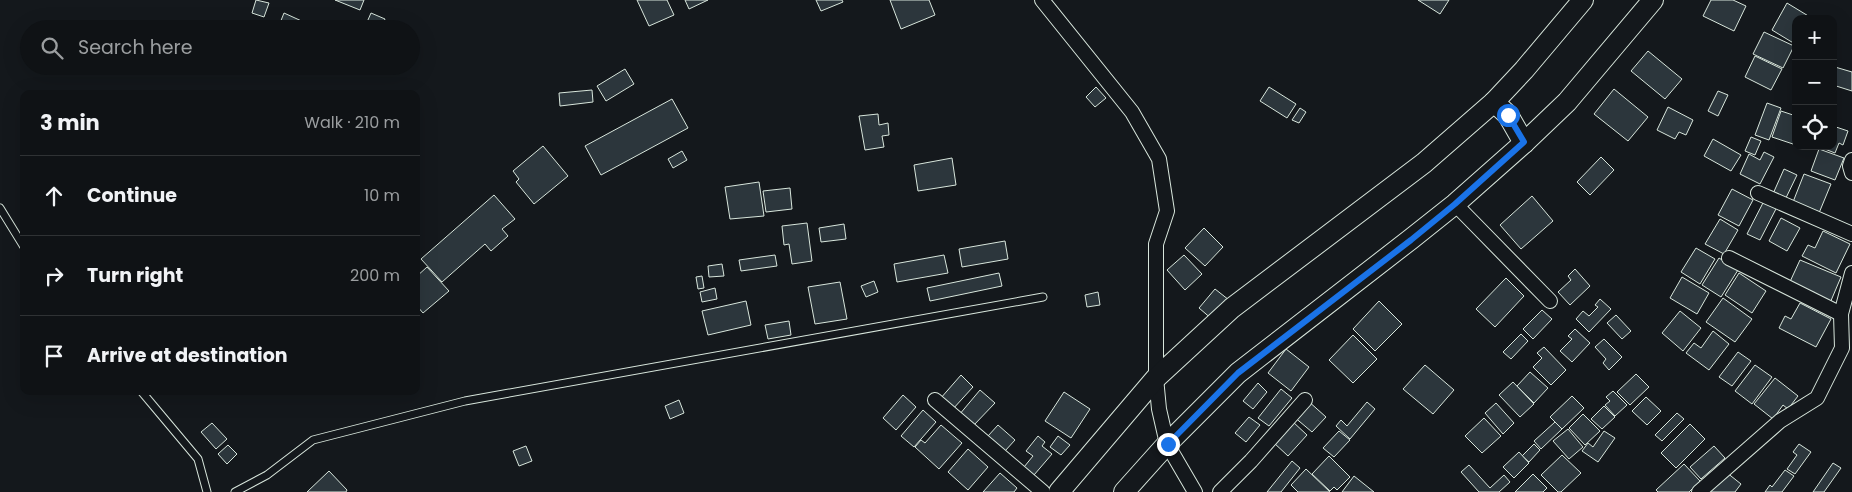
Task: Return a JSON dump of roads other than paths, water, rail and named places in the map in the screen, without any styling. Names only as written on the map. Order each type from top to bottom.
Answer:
[{"type":"street","points":[[1042,0],[1132,112],[1159,159],[1167,210],[1156,244],[1156,378],[1159,409],[1168,444],[1195,492]]},
{"type":"street","points":[[1058,492],[1156,378],[1232,308],[1424,163],[1494,102],[1524,70],[1583,0]]},
{"type":"street","points":[[1124,492],[1238,373],[1324,308],[1455,204],[1524,142],[1567,102],[1653,0]]},
{"type":"street","points":[[1494,102],[1508,115],[1524,142]]},
{"type":"street","points":[[1852,160],[1850,166],[1852,173]]},
{"type":"street","points":[[1758,193],[1852,234]]},
{"type":"street","points":[[1455,204],[1550,301]]},
{"type":"street","points":[[1729,258],[1841,314]]},
{"type":"street","points":[[1700,492],[1780,421],[1817,398],[1847,347],[1841,314],[1852,272]]},
{"type":"street","points":[[935,400],[1043,492]]},
{"type":"street","points":[[1220,492],[1251,461],[1305,400]]},
{"type":"lane","points":[[0,208],[20,240]]},
{"type":"lane","points":[[235,492],[266,475],[313,440],[465,401],[1044,297]]},
{"type":"lane","points":[[144,395],[198,459],[207,492]]}]
